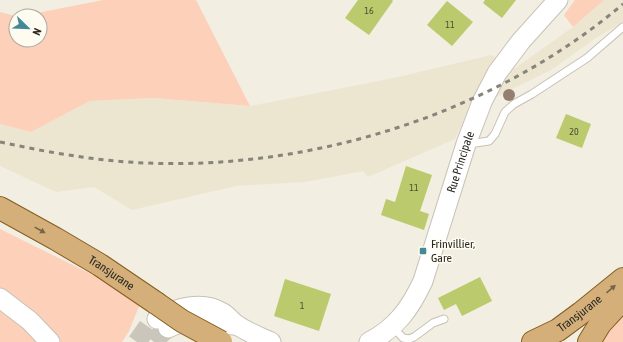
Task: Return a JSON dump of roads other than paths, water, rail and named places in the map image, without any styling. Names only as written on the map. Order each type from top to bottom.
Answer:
[{"type":"main road","name":"Rue Principale","points":[[382,334],[401,318],[412,302],[423,281],[466,144],[482,102],[497,73],[521,40],[558,0]]},
{"type":"main road","name":"Transjurane","points":[[0,208],[94,261],[160,317],[182,321],[221,342]]},
{"type":"main road","name":"Transjurane","points":[[533,342],[558,330],[623,279]]},
{"type":"main road","points":[[0,298],[30,321],[50,342]]},
{"type":"main road","points":[[589,342],[600,324],[623,299]]},
{"type":"main road","points":[[160,317],[178,323],[204,320],[219,324],[237,325],[271,342]]},
{"type":"lane","points":[[466,144],[489,141],[495,134],[505,112],[514,104],[588,58],[623,27]]},
{"type":"lane","points":[[382,334],[410,339],[434,323],[444,319]]},
{"type":"tunnel","points":[[137,342],[148,326],[157,319]]},
{"type":"tunnel","points":[[154,342],[168,328]]},
{"type":"railway","points":[[0,142],[112,161],[193,163],[260,158],[326,147],[390,130],[454,107],[514,78],[571,44],[623,4]]},
{"type":"place","name":"Frinvillier, Gare","points":[[423,251]]}]
